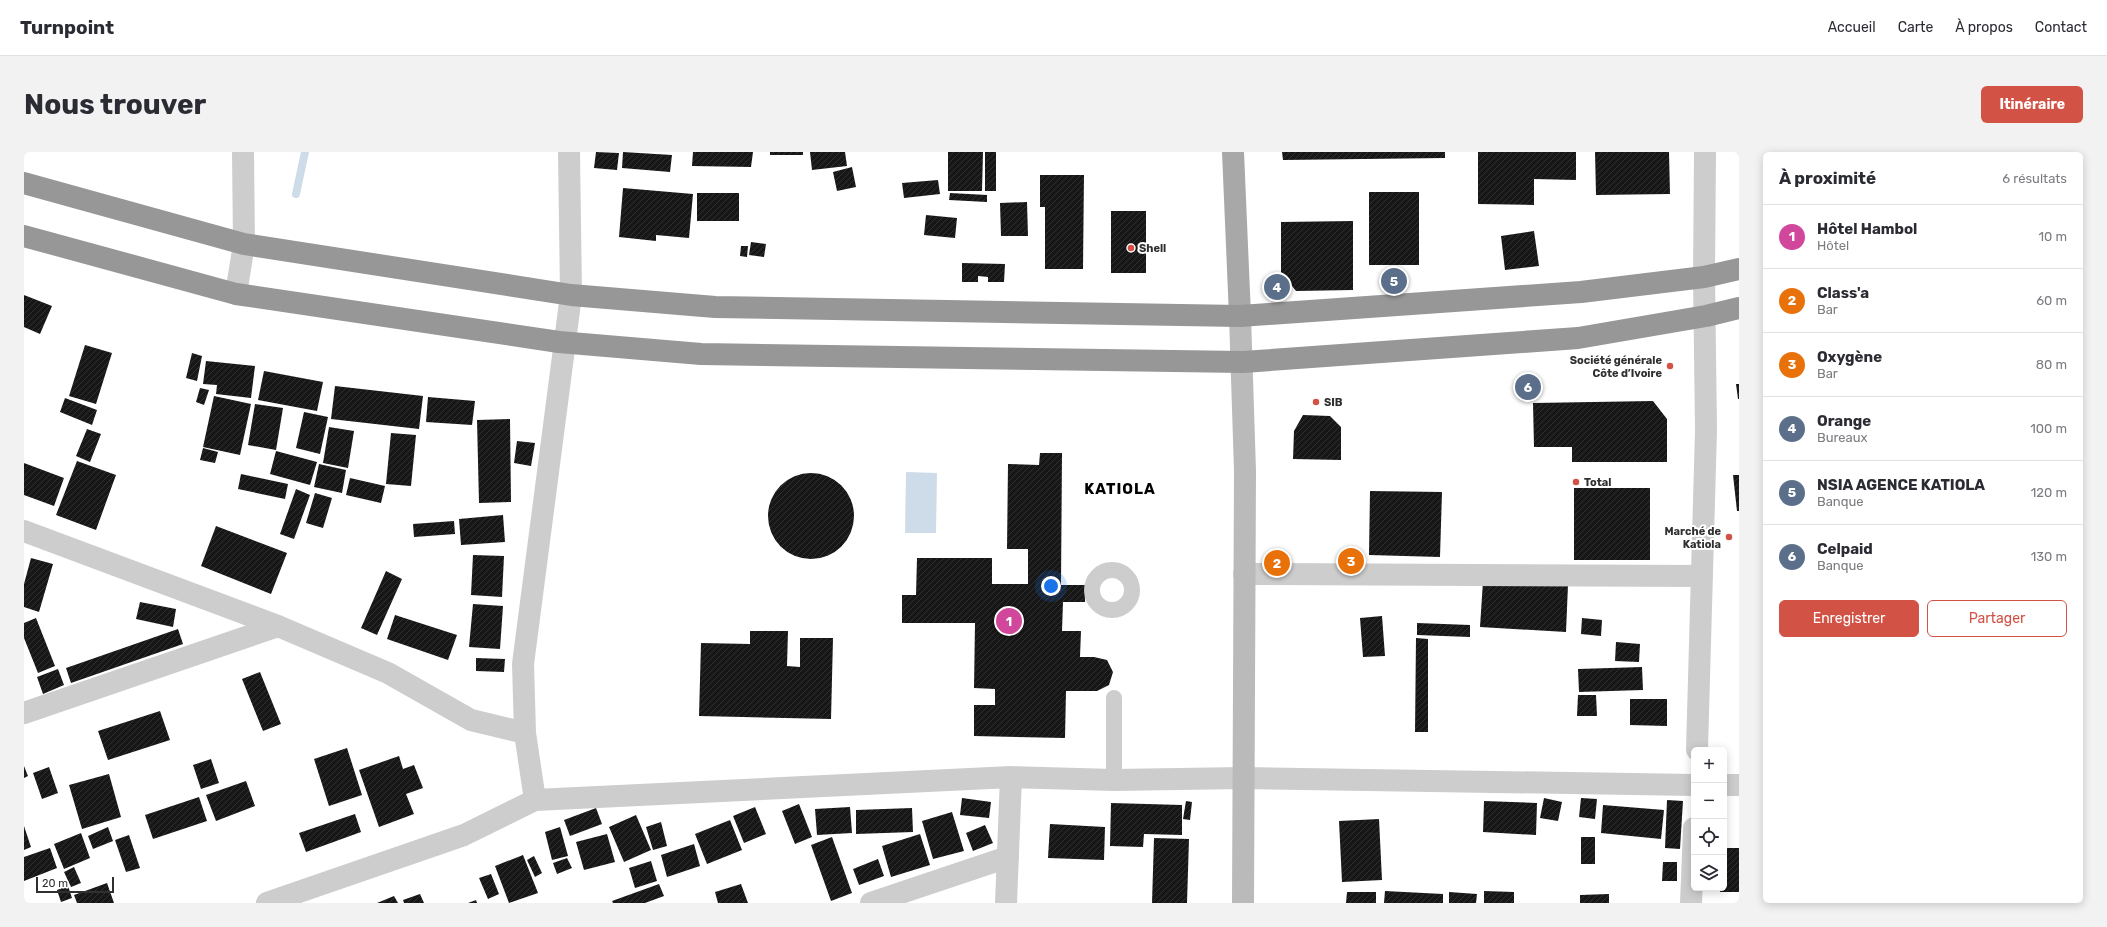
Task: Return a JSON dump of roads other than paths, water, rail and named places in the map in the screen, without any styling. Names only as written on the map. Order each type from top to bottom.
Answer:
[{"type":"highway","points":[[24,183],[244,244],[571,295],[715,307],[1240,316],[1581,292],[1704,277],[1739,269]]},
{"type":"highway","points":[[24,236],[236,294],[564,343],[701,354],[1243,362],[1578,338],[1706,316],[1739,308]]},
{"type":"main road","points":[[1234,152],[1240,316]]},
{"type":"street","points":[[236,294],[244,244],[243,152]]},
{"type":"street","points":[[535,800],[525,733],[522,664],[571,295],[569,152]]},
{"type":"street","points":[[1697,747],[1706,430],[1706,316],[1704,277],[1705,152]]},
{"type":"street","points":[[1240,316],[1243,362],[1243,903]]},
{"type":"street","points":[[24,531],[278,626],[388,673],[471,720],[525,733]]},
{"type":"street","points":[[1244,574],[1702,576]]},
{"type":"street","points":[[24,713],[278,626]]},
{"type":"street","points":[[267,903],[464,835],[535,800],[1010,777],[1114,780],[1243,778],[1691,785]]},
{"type":"street","points":[[1006,903],[1010,777]]},
{"type":"street","points":[[1727,785],[1739,785]]},
{"type":"street","points":[[1691,903],[1693,855]]},
{"type":"street","points":[[870,903],[1008,857]]},
{"type":"lane","points":[[1114,698],[1114,780]]},
{"type":"water","points":[[906,472],[937,473],[936,533],[905,533]]},
{"type":"waterway","points":[[296,194],[305,152]]},
{"type":"place","name":"Shell","points":[[1131,248]]},
{"type":"place","name":"NSIA AGENCE KATIOLA","points":[[1394,281]]},
{"type":"place","name":"Orange","points":[[1277,287]]},
{"type":"place","name":"Société générale Côte d’Ivoire","points":[[1670,366]]},
{"type":"place","name":"Celpaid","points":[[1528,387]]},
{"type":"place","name":"SIB","points":[[1316,402]]},
{"type":"place","name":"Total","points":[[1576,482]]},
{"type":"place","name":"Marché de Katiola","points":[[1729,537]]},
{"type":"place","name":"Oxygène","points":[[1351,561]]},
{"type":"place","name":"Class'a","points":[[1277,563]]},
{"type":"place","name":"Hôtel Hambol","points":[[1009,621]]},
{"type":"district","name":"KATIOLA","points":[[1120,489]]}]
